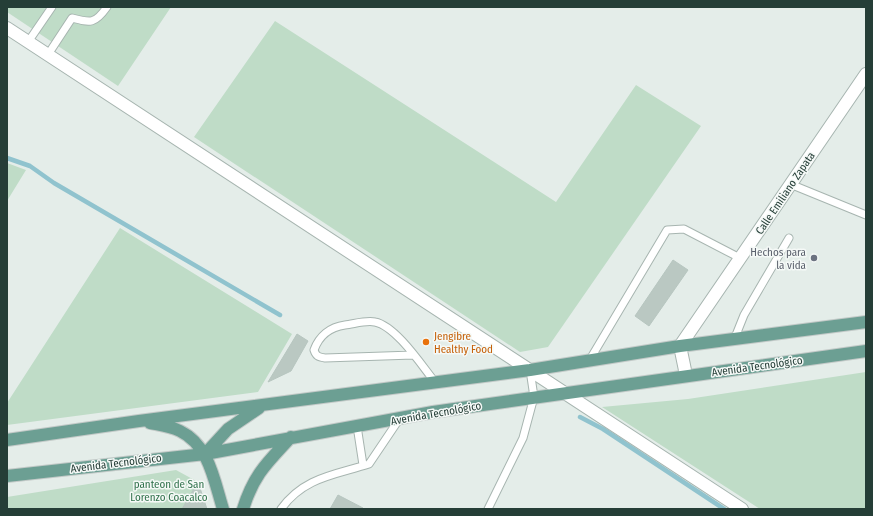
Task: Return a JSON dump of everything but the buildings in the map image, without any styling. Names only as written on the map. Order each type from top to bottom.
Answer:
[{"type":"main road","points":[[7,440],[139,421],[530,370],[680,346],[866,322]]},
{"type":"main road","name":"Avenida Tecnológico","points":[[7,476],[205,454],[400,418],[534,397],[866,351]]},
{"type":"main road","points":[[205,454],[217,439],[238,420],[257,409],[272,404]]},
{"type":"main road","points":[[139,421],[179,430],[196,442],[205,454],[223,509]]},
{"type":"main road","points":[[243,509],[259,472],[291,437]]},
{"type":"street","points":[[7,28],[47,56],[742,509]]},
{"type":"street","name":"Calle Emiliano Zapata","points":[[680,346],[866,74]]},
{"type":"street","points":[[680,346],[686,375]]},
{"type":"lane","points":[[28,42],[52,7]]},
{"type":"lane","points":[[47,56],[72,18],[91,21],[99,19],[107,7]]},
{"type":"lane","points":[[790,184],[866,215]]},
{"type":"lane","points":[[589,361],[668,230],[684,229],[740,258]]},
{"type":"lane","points":[[734,340],[744,315],[789,238]]},
{"type":"lane","points":[[413,355],[324,358],[319,357],[314,350],[324,334],[334,326],[377,322],[392,332],[413,355],[435,382]]},
{"type":"lane","points":[[488,509],[523,438],[534,397],[530,370]]},
{"type":"lane","points":[[281,509],[293,494],[306,485],[331,473],[371,462],[400,418]]},
{"type":"lane","points":[[357,426],[363,465]]},
{"type":"green space","points":[[7,7],[171,7],[118,86],[7,12]]},
{"type":"green space","points":[[275,21],[556,202],[636,85],[701,126],[548,347],[520,352],[194,137]]},
{"type":"green space","points":[[7,163],[26,170],[7,201]]},
{"type":"green space","points":[[120,228],[292,334],[258,392],[7,425],[7,403]]},
{"type":"green space","points":[[866,372],[866,509],[760,509],[602,407],[688,399]]},
{"type":"green space","name":"panteon de San Lorenzo Coacalco","points":[[176,470],[198,482],[182,509],[7,509],[7,497]]},
{"type":"waterway","points":[[7,158],[30,166],[54,183],[280,315]]},
{"type":"waterway","points":[[580,417],[603,429],[724,509]]},
{"type":"place","name":"Hechos para la vida","points":[[814,258]]},
{"type":"place","name":"Jengibre Healthy Food","points":[[426,342]]}]
